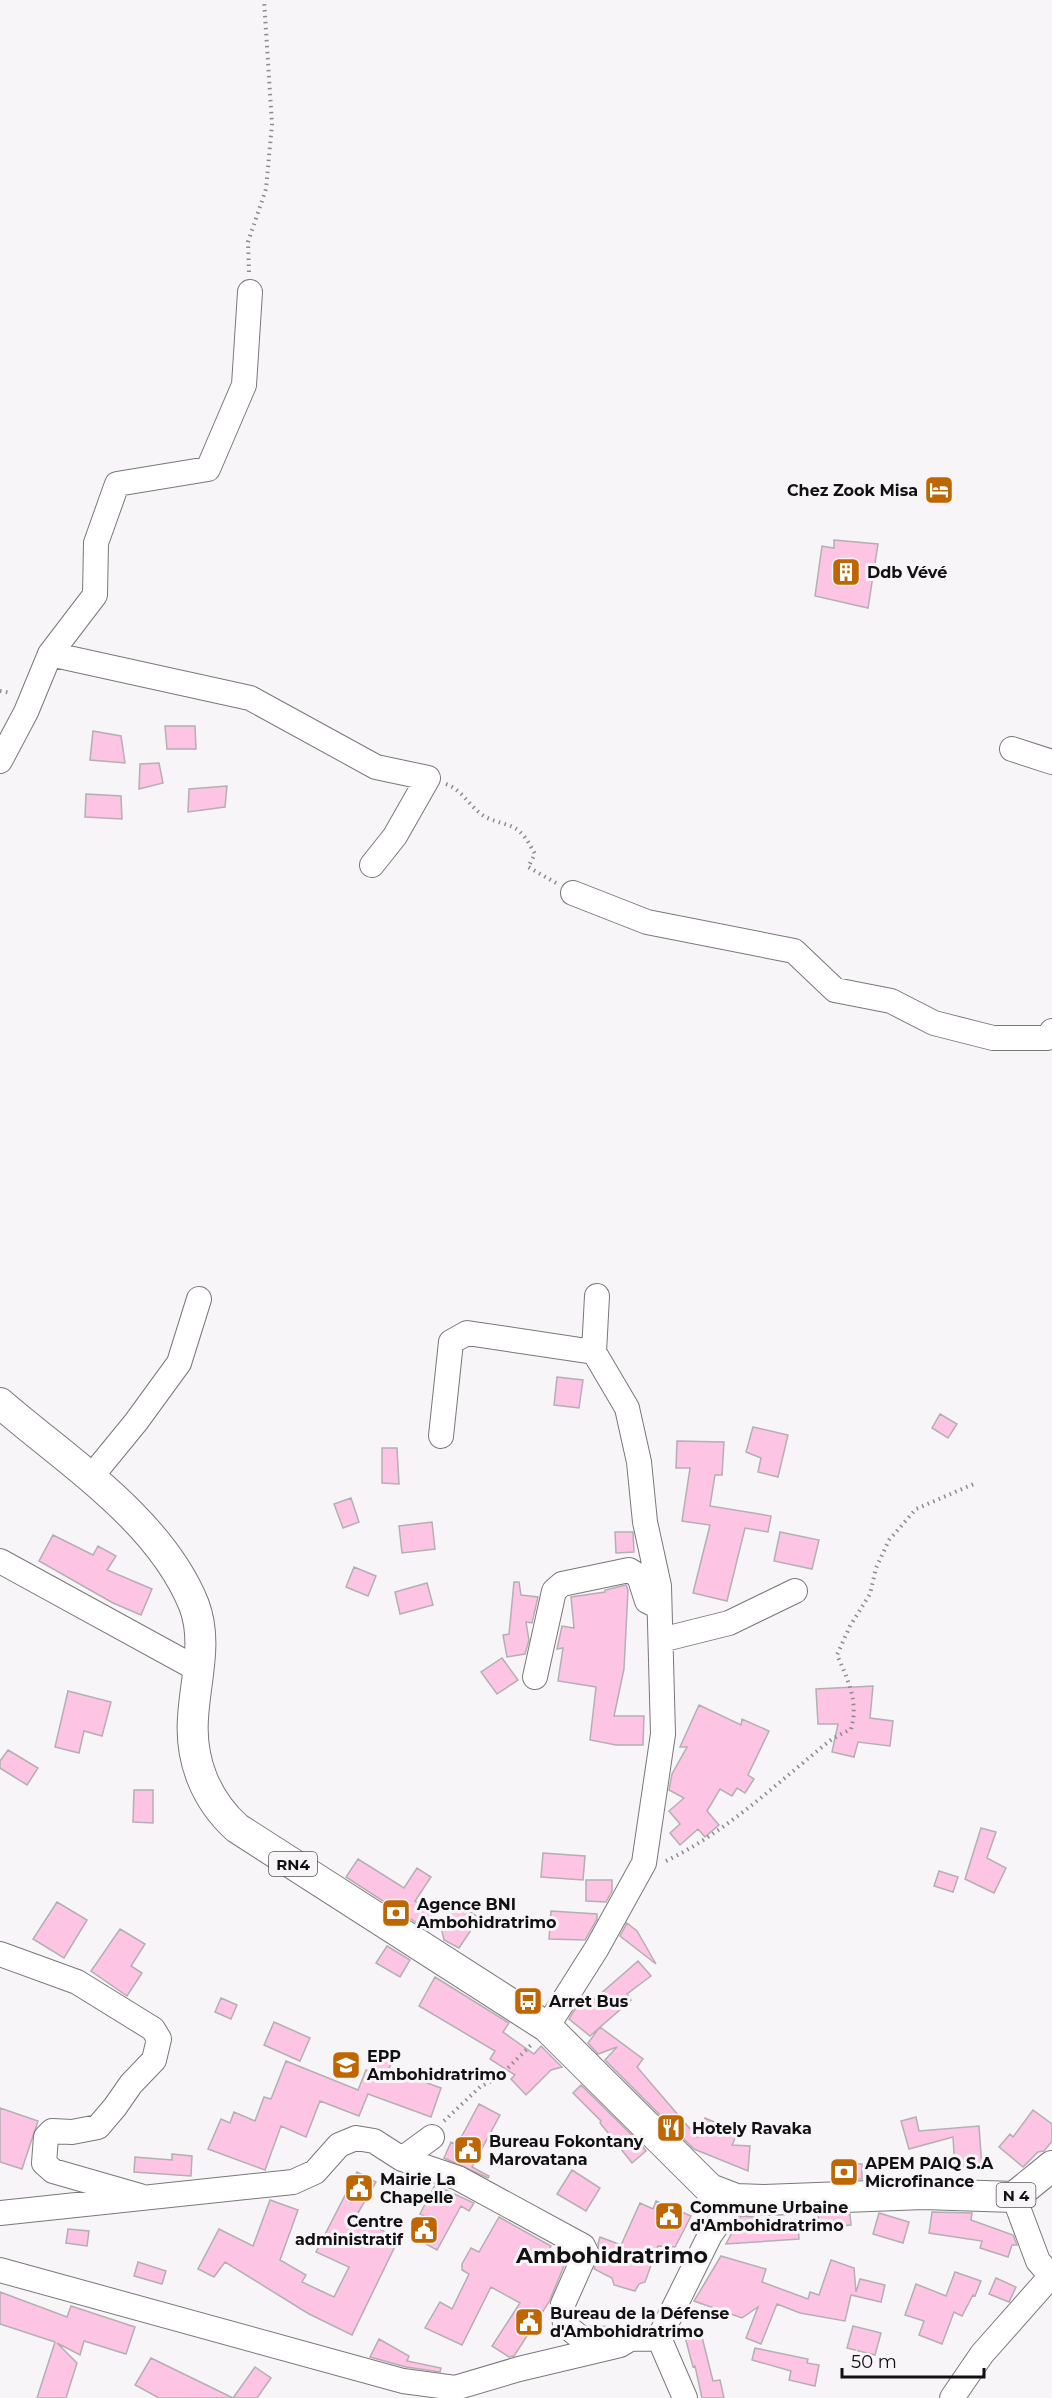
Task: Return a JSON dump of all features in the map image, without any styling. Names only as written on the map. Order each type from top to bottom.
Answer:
[{"type":"main road","name":"RN4","points":[[0,1403],[91,1477],[177,1568],[195,1608],[201,1639],[193,1718],[193,1743],[201,1774],[219,1812],[237,1828],[547,2027],[736,2196]]},
{"type":"main road","name":"N 4","points":[[736,2196],[924,2194],[1014,2197],[1052,2166]]},
{"type":"street","points":[[0,761],[26,712],[50,654],[95,595],[96,543],[117,484],[208,469],[244,385],[250,292]]},
{"type":"street","points":[[50,654],[250,698],[376,767],[428,778],[395,836],[372,865]]},
{"type":"street","points":[[1012,749],[1052,762]]},
{"type":"street","points":[[573,893],[647,922],[794,951],[836,990],[891,1001],[934,1023],[993,1038],[1047,1038],[1052,1031]]},
{"type":"street","points":[[547,2027],[597,1948],[644,1863],[663,1734],[659,1586],[645,1522],[639,1462],[627,1408],[594,1352],[597,1296]]},
{"type":"street","points":[[91,1477],[136,1422],[179,1363],[199,1299]]},
{"type":"street","points":[[441,1436],[452,1342],[466,1333],[594,1352]]},
{"type":"street","points":[[0,1561],[199,1670]]},
{"type":"street","points":[[535,1677],[554,1591],[562,1584],[629,1570],[639,1576],[647,1601],[660,1607]]},
{"type":"street","points":[[661,1640],[729,1623],[795,1592]]},
{"type":"street","points":[[0,1954],[77,1982],[153,2029],[159,2039],[154,2060],[131,2084],[115,2108],[98,2127],[72,2132],[52,2131],[46,2137],[44,2149],[44,2163],[53,2171],[140,2196]]},
{"type":"street","points":[[402,2158],[432,2137]]},
{"type":"street","points":[[0,2213],[140,2196],[293,2182],[315,2172],[339,2145],[356,2138],[374,2140],[402,2158],[458,2178],[584,2246],[586,2252],[562,2304],[565,2325],[581,2338],[659,2338]]},
{"type":"street","points":[[685,2398],[659,2338],[710,2235],[736,2196]]},
{"type":"street","points":[[952,2398],[982,2354],[1051,2276],[1038,2261],[1014,2197]]},
{"type":"street","points":[[0,2270],[403,2381],[455,2388],[519,2369],[620,2345],[630,2339]]},
{"type":"path","points":[[250,292],[248,242],[266,189],[272,124],[264,0]]},
{"type":"path","points":[[428,778],[456,787],[480,814],[499,824],[508,824],[522,833],[535,854],[528,867],[549,878]]},
{"type":"path","points":[[644,1863],[662,1863],[699,1845],[733,1822],[832,1739],[851,1729],[856,1713],[853,1696],[837,1655],[850,1626],[870,1594],[876,1568],[889,1540],[916,1509],[976,1483]]},
{"type":"path","points":[[432,2137],[455,2109],[480,2087],[500,2077],[547,2027]]},
{"type":"building","name":"Ddb Vévé","points":[[834,540],[878,544],[868,608],[815,596],[822,546],[834,548]]},
{"type":"building","points":[[165,726],[195,726],[196,749],[167,749]]},
{"type":"building","points":[[93,731],[121,736],[125,763],[90,760]]},
{"type":"building","points":[[159,763],[163,783],[139,789],[140,764]]},
{"type":"building","points":[[227,786],[225,807],[188,812],[189,789]]},
{"type":"building","points":[[86,794],[121,796],[122,819],[85,817]]},
{"type":"building","points":[[557,1377],[583,1380],[579,1408],[554,1405]]},
{"type":"building","points":[[940,1414],[957,1424],[948,1438],[932,1428]]},
{"type":"building","points":[[753,1427],[788,1435],[778,1477],[758,1472],[761,1458],[746,1452]]},
{"type":"building","points":[[677,1441],[724,1442],[722,1475],[715,1475],[710,1506],[771,1516],[768,1532],[745,1528],[727,1601],[693,1593],[710,1525],[682,1521],[690,1468],[676,1468]]},
{"type":"building","points":[[382,1448],[397,1448],[399,1484],[382,1483]]},
{"type":"building","points":[[351,1498],[359,1522],[343,1528],[334,1504]]},
{"type":"building","points":[[432,1522],[435,1549],[402,1553],[399,1526]]},
{"type":"building","points":[[615,1532],[633,1532],[634,1552],[616,1553]]},
{"type":"building","points":[[780,1532],[819,1540],[812,1569],[774,1561]]},
{"type":"building","points":[[53,1535],[93,1555],[98,1546],[116,1556],[107,1570],[152,1589],[141,1615],[113,1603],[39,1561]]},
{"type":"building","points":[[354,1567],[376,1576],[368,1596],[346,1587]]},
{"type":"building","points":[[514,1582],[519,1582],[521,1595],[538,1597],[532,1623],[526,1622],[529,1640],[525,1654],[507,1657],[503,1635],[509,1634]]},
{"type":"building","points":[[427,1583],[433,1605],[400,1614],[395,1592]]},
{"type":"building","points":[[626,1585],[628,1590],[624,1669],[614,1716],[644,1716],[643,1745],[616,1745],[590,1740],[596,1687],[558,1681],[563,1648],[557,1649],[562,1626],[574,1628],[571,1597],[605,1592],[605,1590]]},
{"type":"building","points":[[502,1658],[518,1680],[497,1694],[481,1672]]},
{"type":"building","points":[[873,1686],[870,1718],[893,1721],[890,1746],[858,1742],[854,1757],[832,1752],[838,1724],[818,1724],[816,1689]]},
{"type":"building","points":[[68,1691],[111,1702],[102,1736],[84,1731],[79,1753],[55,1747]]},
{"type":"building","points":[[699,1705],[741,1725],[742,1719],[769,1731],[748,1775],[754,1779],[745,1793],[737,1788],[732,1796],[720,1789],[707,1811],[719,1825],[705,1837],[698,1829],[680,1845],[670,1833],[680,1824],[669,1811],[684,1798],[669,1790],[672,1774],[687,1747],[680,1747]]},
{"type":"building","points":[[8,1750],[38,1768],[27,1785],[0,1768],[0,1761]]},
{"type":"building","points":[[134,1790],[153,1790],[153,1823],[133,1822]]},
{"type":"building","points":[[981,1828],[996,1832],[987,1858],[1006,1868],[994,1893],[965,1879]]},
{"type":"building","points":[[543,1853],[585,1856],[583,1880],[541,1877]]},
{"type":"building","points":[[358,1859],[404,1888],[417,1868],[431,1877],[415,1901],[435,1915],[426,1929],[346,1877]]},
{"type":"building","points":[[939,1871],[958,1877],[953,1892],[934,1886]]},
{"type":"building","points":[[586,1880],[612,1880],[612,1891],[606,1902],[586,1901]]},
{"type":"building","points":[[57,1902],[87,1920],[64,1958],[33,1939]]},
{"type":"building","points":[[458,1903],[479,1918],[459,1948],[444,1940],[441,1927]]},
{"type":"building","points":[[551,1911],[597,1914],[597,1919],[585,1940],[549,1939]]},
{"type":"building","points":[[627,1923],[637,1931],[656,1964],[620,1936]]},
{"type":"building","points":[[120,1929],[145,1944],[131,1966],[142,1973],[127,1996],[91,1971]]},
{"type":"building","points":[[387,1946],[410,1960],[400,1977],[376,1963]]},
{"type":"building","points":[[638,1961],[651,1976],[627,1994],[631,2000],[590,2036],[569,2019],[583,1996],[591,2002]]},
{"type":"building","points":[[435,1977],[509,2023],[503,2032],[534,2054],[541,2046],[562,2067],[551,2070],[526,2095],[511,2079],[515,2075],[490,2059],[495,2051],[419,2006]]},
{"type":"building","points":[[221,1998],[237,2005],[231,2019],[215,2012]]},
{"type":"building","points":[[274,2022],[310,2038],[300,2061],[264,2045]]},
{"type":"building","points":[[600,2027],[643,2059],[637,2067],[697,2137],[705,2118],[738,2132],[732,2145],[750,2146],[748,2171],[694,2149],[605,2060],[617,2047],[598,2054],[588,2043]]},
{"type":"building","points":[[378,2056],[392,2061],[389,2069],[441,2088],[431,2117],[368,2094],[359,2116],[320,2101],[306,2137],[281,2126],[265,2170],[208,2149],[221,2119],[230,2123],[234,2112],[255,2121],[264,2097],[271,2099],[286,2061],[358,2090],[366,2070],[372,2072]]},
{"type":"building","points":[[581,2085],[646,2151],[632,2163],[600,2123],[601,2121],[573,2093]]},
{"type":"building","points":[[479,2104],[500,2115],[472,2167],[489,2176],[488,2178],[444,2158],[451,2142],[457,2145]]},
{"type":"building","points":[[0,2108],[38,2121],[22,2169],[0,2162]]},
{"type":"building","points":[[1033,2110],[1052,2124],[1052,2141],[1044,2151],[1038,2152],[1023,2167],[999,2147],[1010,2134],[1013,2137]]},
{"type":"building","points":[[916,2117],[919,2131],[979,2126],[982,2168],[955,2170],[953,2137],[909,2149],[901,2121]]},
{"type":"building","points":[[172,2154],[192,2156],[191,2176],[134,2172],[135,2157],[172,2160]]},
{"type":"building","points":[[834,2163],[862,2164],[862,2179],[834,2178]]},
{"type":"building","points":[[572,2170],[600,2188],[586,2211],[557,2194]]},
{"type":"building","points":[[357,2172],[376,2182],[355,2218],[399,2238],[352,2335],[309,2314],[225,2262],[214,2277],[198,2269],[219,2229],[253,2246],[270,2200],[298,2210],[280,2260],[306,2275],[302,2282],[334,2297],[349,2267],[316,2252]]},
{"type":"building","points":[[435,2185],[474,2203],[469,2211],[461,2206],[437,2250],[415,2238],[426,2217],[420,2214]]},
{"type":"building","points":[[656,2201],[691,2216],[675,2247],[658,2246],[645,2282],[639,2284],[635,2291],[614,2285],[612,2278],[594,2269],[600,2252],[598,2244],[600,2237],[621,2245],[640,2203],[653,2209]]},
{"type":"building","points":[[932,2212],[972,2213],[971,2220],[1013,2235],[1017,2245],[1012,2245],[1008,2257],[980,2248],[982,2241],[929,2233]]},
{"type":"building","points":[[879,2213],[909,2222],[903,2243],[873,2234]]},
{"type":"building","points":[[850,2214],[851,2225],[819,2228],[818,2215]]},
{"type":"building","points":[[741,2216],[755,2217],[767,2222],[798,2220],[799,2239],[726,2244]]},
{"type":"building","points":[[499,2217],[551,2246],[546,2255],[564,2266],[549,2302],[514,2356],[509,2357],[492,2346],[520,2303],[491,2287],[462,2345],[425,2328],[440,2302],[452,2309],[469,2274],[462,2270],[462,2264],[471,2248],[479,2252]]},
{"type":"building","points":[[68,2229],[89,2231],[87,2246],[66,2243]]},
{"type":"building","points":[[721,2256],[766,2269],[762,2282],[808,2299],[810,2292],[819,2295],[831,2260],[854,2268],[856,2292],[860,2279],[885,2285],[881,2302],[851,2295],[845,2321],[800,2313],[777,2304],[761,2344],[746,2338],[758,2307],[742,2318],[694,2301]]},
{"type":"building","points":[[138,2262],[166,2271],[162,2284],[134,2276]]},
{"type":"building","points":[[955,2272],[981,2281],[975,2296],[973,2295],[962,2316],[954,2312],[942,2344],[919,2335],[924,2321],[905,2315],[916,2284],[946,2296]]},
{"type":"building","points":[[996,2278],[1016,2287],[1009,2302],[989,2294]]},
{"type":"building","points":[[0,2292],[67,2317],[71,2306],[135,2327],[126,2354],[84,2341],[80,2355],[57,2343],[77,2363],[66,2398],[37,2398],[55,2342],[0,2324]]},
{"type":"building","points":[[853,2326],[881,2333],[875,2355],[847,2348]]},
{"type":"building","points":[[701,2333],[713,2381],[720,2380],[724,2398],[702,2398],[695,2366],[693,2367],[685,2337]]},
{"type":"building","points":[[379,2339],[409,2356],[407,2361],[441,2368],[440,2372],[406,2367],[370,2357]]},
{"type":"building","points":[[755,2348],[808,2359],[807,2363],[819,2365],[815,2386],[789,2380],[791,2371],[752,2360]]},
{"type":"building","points":[[151,2358],[233,2398],[159,2398],[135,2385]]},
{"type":"building","points":[[255,2367],[271,2378],[257,2398],[233,2398]]},
{"type":"place","name":"Chez Zook Misa","points":[[939,490]]},
{"type":"place","name":"Ddb Vévé","points":[[846,572]]},
{"type":"place","name":"Agence BNI Ambohidratrimo","points":[[396,1913]]},
{"type":"place","name":"Arret Bus","points":[[528,2001]]},
{"type":"place","name":"EPP Ambohidratrimo","points":[[346,2065]]},
{"type":"place","name":"Hotely Ravaka","points":[[671,2128]]},
{"type":"place","name":"Bureau Fokontany Marovatana","points":[[468,2150]]},
{"type":"place","name":"APEM PAIQ S.A Microfinance","points":[[844,2172]]},
{"type":"place","name":"Mairie La Chapelle","points":[[359,2188]]},
{"type":"place","name":"Commune Urbaine d'Ambohidratrimo","points":[[669,2216]]},
{"type":"place","name":"Centre administratif","points":[[424,2230]]},
{"type":"place","name":"Bureau de la Défense d'Ambohidratrimo","points":[[529,2322]]},
{"type":"district","name":"Ambohidratrimo","points":[[612,2255]]}]
